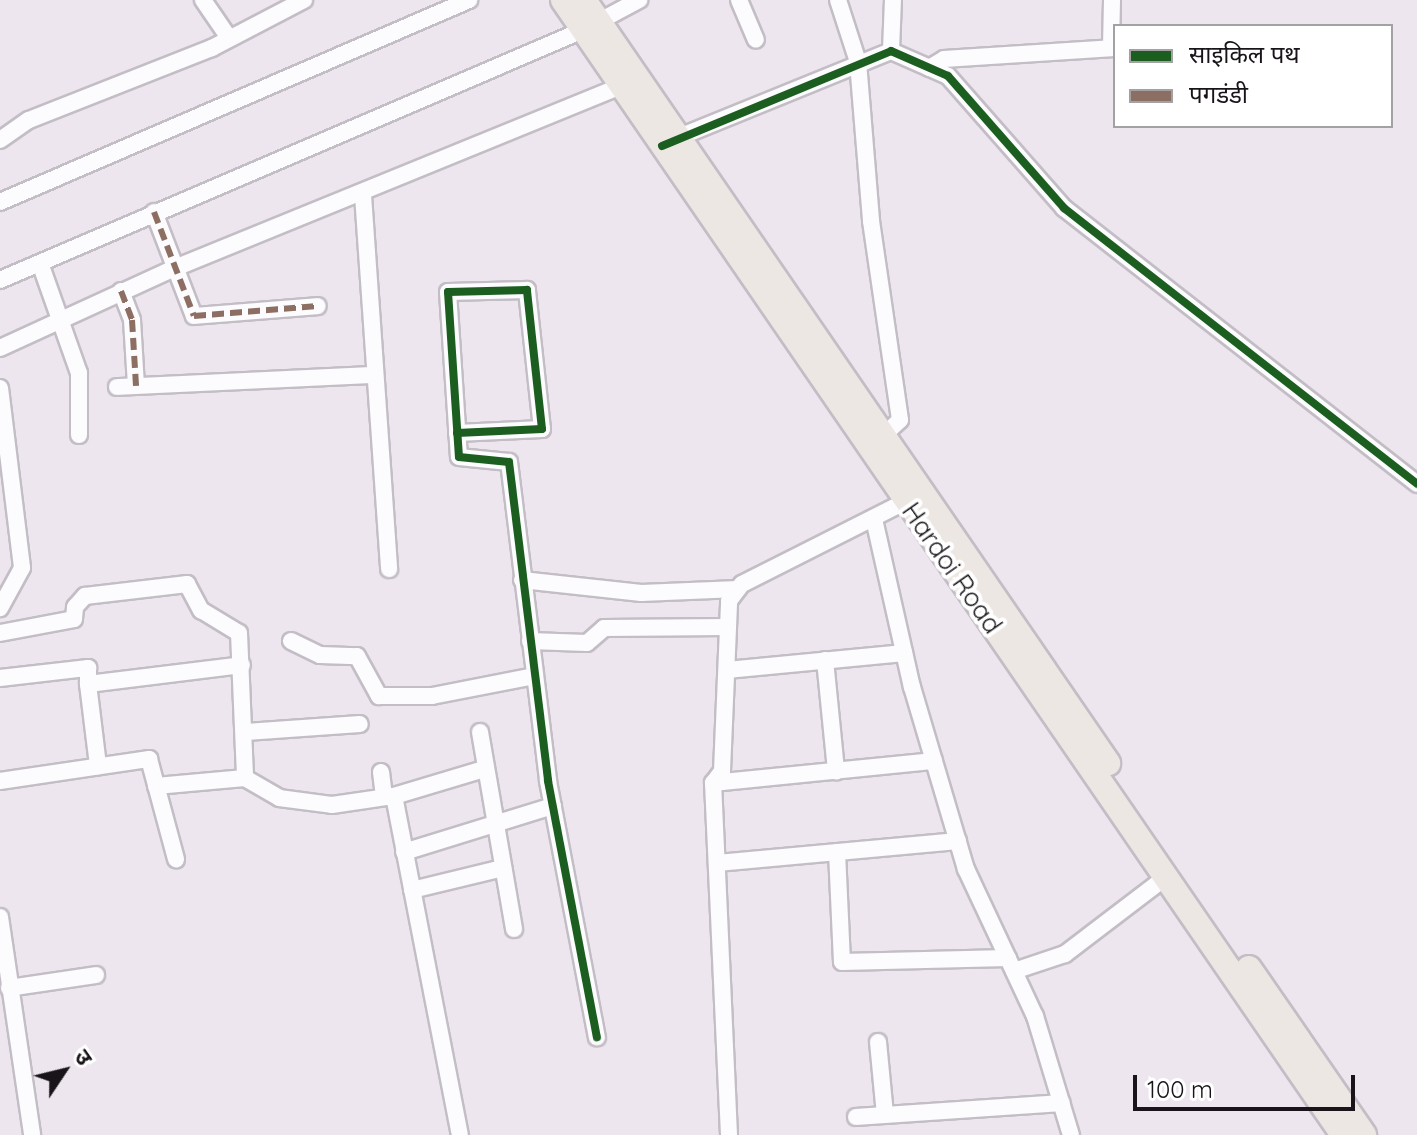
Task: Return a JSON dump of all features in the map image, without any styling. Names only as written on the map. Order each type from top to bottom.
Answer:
[{"type":"main road","name":"Hardoi Road","points":[[563,0],[588,16],[1166,877],[1343,1135]]},
{"type":"main road","name":"Hardoi Road","points":[[588,16],[621,86],[670,141],[883,436],[914,498],[1364,1135]]},
{"type":"street","points":[[203,0],[229,38]]},
{"type":"street","points":[[0,140],[29,120],[229,38],[304,0]]},
{"type":"street","points":[[0,202],[469,0]]},
{"type":"street","points":[[0,280],[588,16],[639,0]]},
{"type":"street","points":[[739,0],[756,40]]},
{"type":"street","points":[[838,0],[858,62],[871,221],[900,420],[883,436]]},
{"type":"street","points":[[891,51],[893,0]]},
{"type":"street","points":[[929,68],[944,59],[1113,48],[1112,0]]},
{"type":"street","points":[[670,141],[891,51],[948,76],[1064,208],[1417,484]]},
{"type":"street","points":[[0,348],[175,268],[363,195],[621,86]]},
{"type":"street","points":[[363,195],[389,569]]},
{"type":"street","points":[[154,212],[194,316],[318,306]]},
{"type":"street","points":[[40,263],[79,373],[79,435]]},
{"type":"street","points":[[457,433],[542,429],[527,290],[448,292],[457,433],[459,457],[509,462],[553,806],[597,1037]]},
{"type":"street","points":[[121,291],[132,320],[136,386]]},
{"type":"street","points":[[117,387],[374,375]]},
{"type":"street","points":[[0,388],[6,476],[22,568],[0,608]]},
{"type":"street","points":[[522,580],[641,593],[738,589],[914,498]]},
{"type":"street","points":[[874,519],[904,653],[958,841],[1035,1016],[1071,1135]]},
{"type":"street","points":[[0,633],[74,619],[75,607],[85,596],[187,584],[201,610],[239,633],[246,732],[245,778]]},
{"type":"street","points":[[729,1135],[713,783],[722,771],[729,601],[738,589]]},
{"type":"street","points":[[530,641],[587,643],[604,628],[728,627]]},
{"type":"street","points":[[291,641],[320,655],[357,656],[379,696],[432,696],[535,676]]},
{"type":"street","points":[[727,670],[904,653]]},
{"type":"street","points":[[825,660],[836,771]]},
{"type":"street","points":[[88,684],[242,665]]},
{"type":"street","points":[[0,678],[88,668],[98,766]]},
{"type":"street","points":[[246,732],[360,724]]},
{"type":"street","points":[[480,732],[514,929]]},
{"type":"street","points":[[0,781],[149,759],[176,859]]},
{"type":"street","points":[[713,783],[934,761]]},
{"type":"street","points":[[156,786],[245,778],[279,798],[332,805],[389,796],[484,769]]},
{"type":"street","points":[[381,772],[404,852],[460,1135]]},
{"type":"street","points":[[404,852],[553,806]]},
{"type":"street","points":[[717,863],[958,841]]},
{"type":"street","points":[[837,852],[842,962],[1011,965],[1065,954],[1166,877]]},
{"type":"street","points":[[412,890],[503,868]]},
{"type":"street","points":[[0,917],[32,1135]]},
{"type":"street","points":[[9,988],[96,975]]},
{"type":"street","points":[[878,1042],[885,1115]]},
{"type":"street","points":[[856,1117],[1062,1103]]},
{"type":"marked path","points":[[154,212],[194,316],[318,306]]},
{"type":"marked path","points":[[121,291],[132,320],[136,386]]},
{"type":"cycle path","points":[[662,146],[891,51],[948,76],[1064,208],[1417,484]]},
{"type":"cycle path","points":[[457,433],[542,429],[527,290],[448,292],[459,457],[509,462],[548,781],[597,1037]]}]
